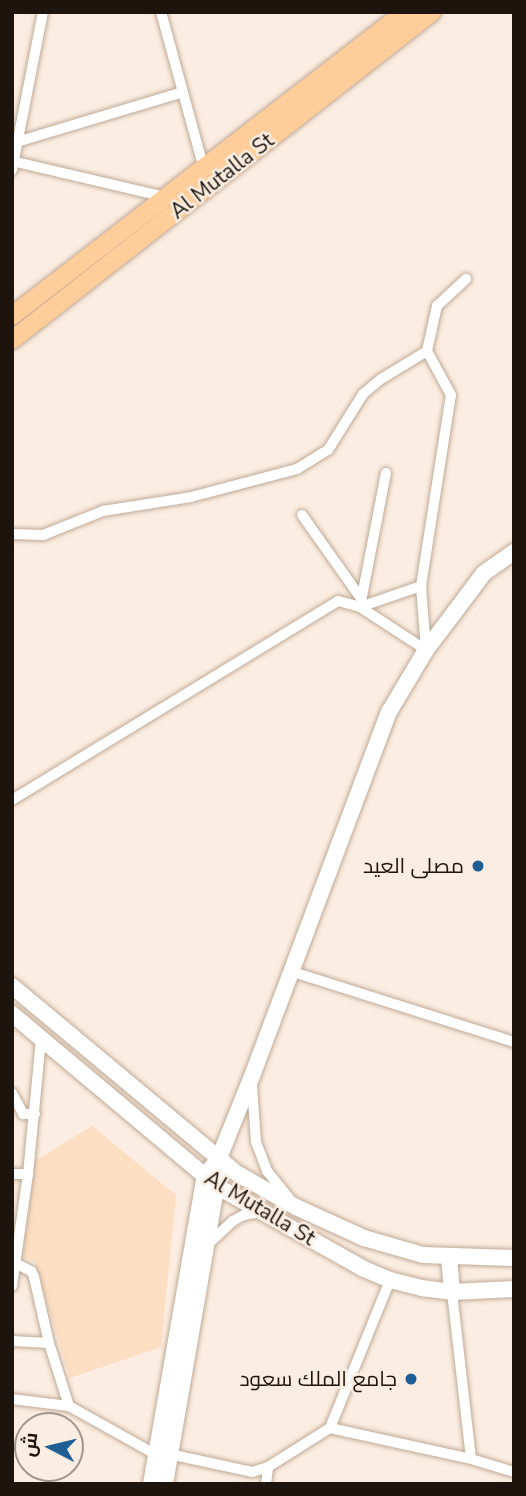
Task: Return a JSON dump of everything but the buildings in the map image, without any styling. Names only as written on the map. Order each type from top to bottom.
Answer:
[{"type":"main road","name":"Al Mutalla St","points":[[12,316],[406,12]]},
{"type":"main road","name":"Al Mutalla St","points":[[12,340],[432,12]]},
{"type":"street","points":[[43,12],[20,141],[13,164],[167,197]]},
{"type":"street","points":[[161,12],[204,169]]},
{"type":"street","points":[[20,141],[183,93]]},
{"type":"street","points":[[426,650],[421,586],[451,396],[427,351],[437,306],[466,279]]},
{"type":"street","points":[[12,534],[43,535],[103,511],[191,497],[297,469],[328,450],[363,394],[381,379],[427,351]]},
{"type":"street","points":[[360,602],[386,473]]},
{"type":"street","points":[[302,515],[360,602],[426,650]]},
{"type":"street","points":[[165,1484],[162,1454],[205,1177],[219,1158],[252,1076],[389,712],[426,650],[484,573],[514,552]]},
{"type":"street","points":[[12,800],[338,601],[360,602],[421,586]]},
{"type":"street","points":[[290,971],[514,1042]]},
{"type":"street","name":"Al Mutalla St","points":[[12,986],[238,1174],[296,1207],[364,1238],[423,1255],[514,1258]]},
{"type":"street","name":"Al Mutalla St","points":[[12,1014],[205,1177],[261,1212],[390,1280],[452,1292],[514,1289]]},
{"type":"street","points":[[12,1286],[28,1174],[23,1114],[41,1038]]},
{"type":"street","points":[[252,1076],[256,1142],[267,1171],[296,1207]]},
{"type":"street","points":[[12,1094],[23,1114]]},
{"type":"street","points":[[151,1484],[162,1454],[206,1246],[218,1187],[219,1158]]},
{"type":"street","points":[[12,1174],[28,1174]]},
{"type":"street","points":[[206,1246],[244,1214],[261,1212]]},
{"type":"street","points":[[449,1257],[471,1459]]},
{"type":"street","points":[[17,1264],[31,1271],[34,1277],[49,1343],[69,1406]]},
{"type":"street","points":[[12,1399],[69,1406],[162,1454],[252,1472],[268,1467],[330,1428],[390,1280]]},
{"type":"street","points":[[12,1341],[49,1343]]},
{"type":"street","points":[[330,1428],[471,1459],[514,1472]]},
{"type":"street","points":[[266,1484],[268,1467]]},
{"type":"shaded area","points":[[92,1126],[176,1195],[161,1347],[70,1378],[34,1261],[23,1257],[35,1161]]},
{"type":"place","name":"مصلى العيد","points":[[478,866]]},
{"type":"place","name":"جامع الملك سعود","points":[[411,1379]]}]
